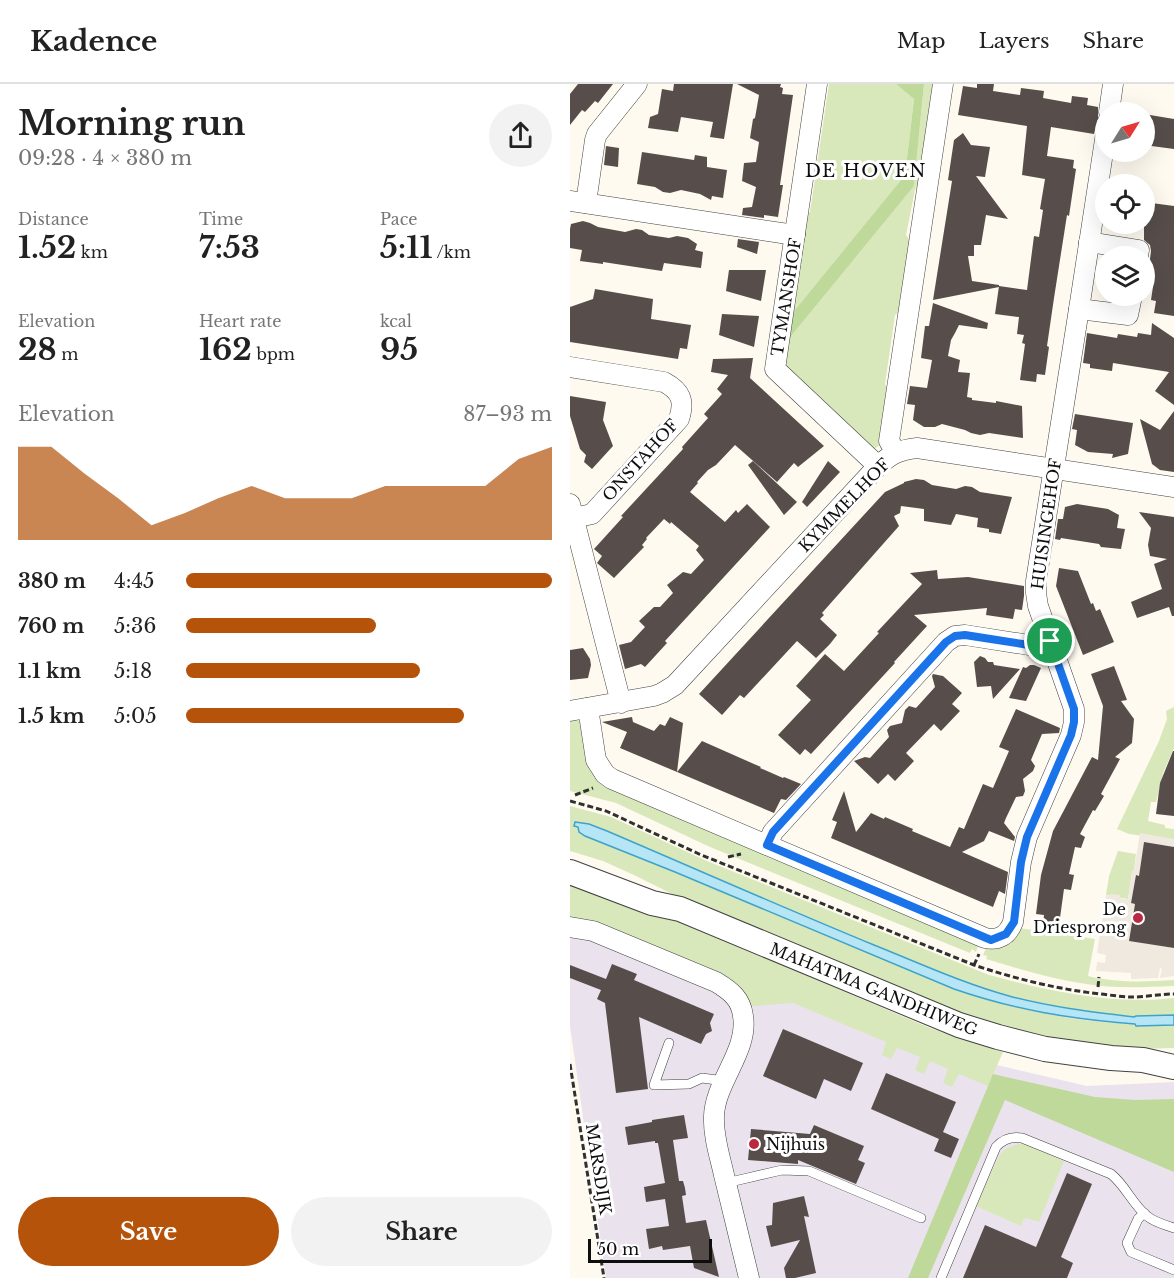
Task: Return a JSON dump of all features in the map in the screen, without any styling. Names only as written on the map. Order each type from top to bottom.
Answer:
[{"type":"street","points":[[637,84],[597,134],[578,202],[795,235]]},
{"type":"street","name":"TYMANSHOF","points":[[818,84],[775,369],[878,466]]},
{"type":"street","points":[[896,452],[889,441],[943,84]]},
{"type":"street","points":[[1110,102],[1113,84]]},
{"type":"street","name":"HUISINGEHOF","points":[[579,709],[596,760],[604,774],[615,780],[985,938],[991,940],[1006,934],[1014,922],[1021,862],[1027,837],[1071,735],[1074,722],[1074,709],[1038,606],[1036,581],[1102,162]]},
{"type":"street","points":[[1089,242],[1114,246]]},
{"type":"street","points":[[1079,309],[1128,315],[1130,306]]},
{"type":"street","name":"ONSTAHOF","points":[[570,367],[664,382],[674,387],[681,397],[683,408],[679,419],[592,514],[572,511],[621,703]]},
{"type":"street","name":"KYMMELHOF","points":[[579,709],[654,696],[675,685],[878,466],[896,452],[917,448],[1174,487]]},
{"type":"street","points":[[767,845],[773,832],[946,642],[955,636],[965,635],[1029,645],[1050,641]]},
{"type":"street","name":"MAHATMA GANDHIWEG","points":[[570,856],[619,874],[654,892],[680,909]]},
{"type":"street","name":"MAHATMA GANDHIWEG","points":[[570,872],[652,903],[680,909],[959,1025],[1056,1051],[1143,1060],[1174,1067]]},
{"type":"street","points":[[570,927],[593,931],[716,982],[739,1000],[744,1030],[740,1045],[716,1099],[714,1117],[717,1145],[749,1278]]},
{"type":"street","name":"MAHATMA GANDHIWEG","points":[[1143,1060],[1174,1054]]},
{"type":"lane","points":[[669,1043],[654,1085],[689,1083],[702,1078],[723,1081]]},
{"type":"lane","points":[[941,1278],[996,1147],[1010,1137],[1022,1138],[1111,1174],[1120,1181],[1148,1217],[1174,1228]]},
{"type":"lane","points":[[726,1183],[782,1170],[809,1171],[921,1218]]},
{"type":"lane","points":[[1144,1212],[1137,1219],[1127,1244],[1129,1249],[1131,1252],[1174,1270]]},
{"type":"path","points":[[570,801],[606,811],[699,854],[1005,976],[1068,990],[1131,997],[1174,994]]},
{"type":"path","points":[[1098,987],[1099,977]]},
{"type":"path","name":"MARSDIJK","points":[[570,1064],[604,1278]]},
{"type":"shaded area","points":[[1140,833],[1174,839],[1174,847],[1144,842],[1139,876],[1136,876],[1131,903],[1135,904],[1129,941],[1174,948],[1174,976],[1160,978],[1162,969],[1160,968],[1158,978],[1131,979],[1131,973],[1096,971],[1097,962],[1105,963],[1106,955],[1097,953],[1106,895],[1120,895],[1120,898],[1128,899]]},
{"type":"shaded area","points":[[570,909],[980,1061],[1087,1086],[1174,1082],[1174,1278],[606,1278],[570,1026]]},
{"type":"green space","points":[[829,84],[896,84],[914,99],[905,175],[790,316],[803,217],[810,212]]},
{"type":"green space","points":[[896,84],[924,84],[914,186],[783,346],[790,316],[905,175],[914,99]]},
{"type":"green space","points":[[924,84],[936,84],[920,181],[915,190],[906,235],[911,242],[902,309],[895,315],[885,384],[890,392],[883,443],[873,450],[834,417],[835,412],[801,380],[795,381],[783,361],[783,346],[914,186]]},
{"type":"green space","points":[[1174,707],[1174,748],[1163,773],[1156,802],[1151,802],[1148,821],[1174,829],[1174,840],[1129,834],[1117,829],[1159,741],[1167,719],[1166,711]]},
{"type":"green space","points":[[570,719],[579,721],[583,725],[591,763],[979,943],[976,952],[972,949],[970,953],[710,847],[616,803],[570,791]]},
{"type":"green space","points":[[570,806],[611,817],[707,861],[989,975],[1057,991],[1104,998],[1150,1000],[1174,998],[1174,1015],[1135,1017],[1024,1000],[975,986],[607,831],[577,822],[579,832],[585,836],[954,989],[1018,1008],[1068,1018],[1137,1026],[1174,1025],[1174,1048],[1137,1049],[1067,1042],[990,1025],[690,903],[603,861],[570,851]]},
{"type":"green space","points":[[1118,851],[1136,854],[1128,899],[1106,895],[1109,876]]},
{"type":"green space","points":[[570,879],[685,924],[930,1028],[1003,1052],[988,1086],[959,1074],[952,1087],[943,1083],[948,1069],[930,1061],[924,1074],[915,1070],[920,1057],[897,1048],[891,1059],[882,1055],[886,1042],[793,1003],[753,1006],[570,920]]},
{"type":"green space","points":[[1019,928],[1095,939],[1088,976],[1109,980],[1174,980],[1174,986],[1097,986],[1048,977],[986,959],[987,956],[983,955],[987,946]]},
{"type":"green space","points":[[993,1074],[1095,1097],[1135,1100],[1174,1099],[1174,1172],[1005,1100],[928,1278],[908,1278]]},
{"type":"green space","points":[[1025,1144],[1064,1161],[1039,1222],[1026,1218],[1021,1226],[976,1206],[999,1156],[1005,1149]]},
{"type":"water","points":[[575,822],[589,824],[607,831],[840,931],[974,985],[1024,1000],[1071,1009],[1134,1017],[1174,1015],[1174,1025],[1136,1026],[1135,1024],[1065,1016],[999,1003],[954,989],[585,836],[579,832],[578,827],[574,826]]},
{"type":"building","points":[[578,84],[613,84],[598,103],[595,101],[585,112],[582,110],[570,125],[570,94]]},
{"type":"building","points":[[674,84],[733,84],[724,139],[710,137],[713,122],[681,117],[678,132],[648,128],[650,117],[658,114],[662,89],[673,91]]},
{"type":"building","points":[[737,84],[781,84],[782,94],[793,95],[780,185],[783,185],[778,217],[742,215],[743,208],[752,207],[756,187],[742,181],[744,163],[756,162],[759,142],[750,138],[759,95]]},
{"type":"building","points":[[977,84],[994,84],[993,91],[1020,95],[1021,88],[1044,91],[1043,98],[1071,103],[1072,96],[1088,98],[1087,105],[1095,106],[1094,134],[1051,127],[1047,156],[1074,160],[1073,168],[1076,169],[1054,298],[1045,375],[1037,374],[1036,382],[1020,380],[1025,344],[1022,343],[1024,335],[1017,334],[1019,317],[995,314],[999,286],[1027,290],[1034,236],[1039,237],[1043,210],[1040,209],[1045,179],[1022,175],[1027,126],[958,115],[963,86],[977,88]]},
{"type":"building","points":[[1155,116],[1174,119],[1174,149],[1155,146]]},
{"type":"building","points":[[963,133],[971,145],[990,147],[985,177],[976,176],[1008,219],[986,215],[981,245],[974,245],[974,256],[968,256],[972,281],[999,285],[999,287],[933,300],[952,181],[948,180],[954,140]]},
{"type":"building","points":[[606,146],[619,148],[618,167],[604,165]]},
{"type":"building","points":[[642,152],[694,160],[695,155],[707,157],[707,167],[727,170],[723,198],[712,196],[711,200],[700,194],[681,190],[663,192],[655,187],[637,184]]},
{"type":"building","points":[[1155,203],[1174,206],[1174,316],[1154,313],[1156,301],[1155,246],[1150,246],[1144,240],[1144,234],[1155,234]]},
{"type":"building","points":[[583,221],[598,227],[625,232],[636,229],[649,235],[688,238],[697,244],[695,250],[703,252],[701,268],[664,263],[662,271],[580,261],[582,250],[570,248],[570,229],[571,224]]},
{"type":"building","points":[[738,239],[759,242],[757,254],[737,247]]},
{"type":"building","points":[[729,270],[766,270],[761,301],[726,291]]},
{"type":"building","points":[[595,289],[653,299],[651,319],[691,325],[687,349],[680,348],[678,359],[570,342],[570,307],[593,299]]},
{"type":"building","points":[[933,303],[988,323],[987,329],[959,325],[951,340],[948,356],[960,360],[958,372],[970,373],[967,397],[972,400],[996,403],[996,401],[1022,406],[1023,438],[989,433],[980,435],[942,424],[935,427],[924,427],[913,420],[915,405],[907,404],[910,386],[927,388],[932,360],[921,358],[925,326],[929,326]]},
{"type":"building","points":[[722,314],[759,316],[754,347],[719,335]]},
{"type":"building","points":[[1152,323],[1174,338],[1174,405],[1155,391],[1169,372],[1113,363],[1112,371],[1090,368],[1090,364],[1083,363],[1087,333],[1117,338],[1118,334],[1137,337],[1138,333],[1151,335]]},
{"type":"building","points":[[753,358],[750,378],[824,446],[798,467],[794,463],[777,482],[735,445],[697,482],[690,492],[725,522],[736,510],[738,513],[747,504],[770,527],[665,641],[667,643],[645,667],[641,664],[625,669],[619,645],[631,642],[645,627],[639,621],[654,607],[660,607],[673,593],[667,585],[683,572],[691,574],[704,560],[696,550],[699,546],[671,522],[670,524],[664,519],[646,538],[642,545],[644,547],[614,578],[597,563],[602,556],[594,549],[708,418],[704,414],[722,394],[717,389],[728,375],[711,372],[713,359]]},
{"type":"building","points":[[570,396],[606,402],[603,420],[613,446],[592,469],[584,462],[586,455],[580,449],[570,416]]},
{"type":"building","points":[[1174,411],[1174,472],[1160,470],[1152,464],[1140,419],[1160,430]]},
{"type":"building","points":[[1075,414],[1133,423],[1128,454],[1112,458],[1113,454],[1088,452],[1075,445],[1077,430],[1072,429]]},
{"type":"building","points":[[753,461],[797,502],[784,515],[748,465]]},
{"type":"building","points":[[828,461],[840,472],[807,507],[802,502]]},
{"type":"building","points":[[924,480],[932,485],[956,489],[965,486],[972,487],[980,492],[1012,497],[1001,534],[977,527],[978,518],[956,514],[951,525],[924,521],[924,509],[901,506],[900,513],[894,516],[899,526],[822,613],[824,615],[820,619],[837,635],[830,644],[816,658],[797,641],[744,698],[740,695],[722,715],[699,694],[885,492],[904,482]]},
{"type":"building","points":[[1077,504],[1108,509],[1119,515],[1117,528],[1125,529],[1121,549],[1061,538],[1060,540],[1055,539],[1058,519],[1063,519],[1065,507]]},
{"type":"building","points":[[1139,512],[1174,517],[1174,616],[1169,607],[1137,618],[1131,602],[1162,589],[1154,564],[1167,559],[1150,556],[1148,545],[1151,528]]},
{"type":"building","points":[[1059,568],[1078,571],[1091,604],[1093,603],[1096,611],[1100,609],[1114,642],[1083,655],[1056,586]]},
{"type":"building","points":[[937,570],[938,579],[968,577],[1024,586],[1022,610],[1015,609],[1013,619],[986,615],[987,608],[914,615],[927,626],[811,754],[805,749],[800,755],[778,735],[811,700],[796,686],[825,654],[844,671],[922,584],[910,573]]},
{"type":"building","points":[[583,648],[591,665],[588,678],[570,680],[570,650]]},
{"type":"building","points":[[980,656],[988,662],[993,662],[994,665],[1020,669],[993,699],[991,686],[977,687],[974,662]]},
{"type":"building","points":[[1030,665],[1041,668],[1026,701],[1009,698],[1023,667]]},
{"type":"building","points":[[1114,666],[1127,700],[1121,701],[1134,719],[1132,743],[1115,757],[1120,759],[1101,794],[1104,796],[1095,811],[1093,810],[1080,834],[1085,837],[1081,848],[1075,847],[1069,874],[1074,875],[1071,890],[1064,889],[1059,925],[1043,923],[1044,915],[1036,914],[1041,875],[1053,831],[1092,757],[1098,760],[1103,706],[1091,674]]},
{"type":"building","points":[[933,674],[943,676],[962,693],[952,704],[960,711],[941,731],[934,724],[906,753],[914,761],[895,781],[888,774],[878,784],[854,761],[865,757],[870,758],[889,737],[887,730],[890,726],[902,723],[905,710],[909,706],[916,708],[935,687]]},
{"type":"building","points":[[1016,709],[1060,728],[1059,733],[1042,734],[1031,760],[1035,766],[1033,771],[1023,779],[1025,791],[1023,796],[1016,797],[1006,818],[1004,823],[1015,837],[1014,841],[989,831],[984,841],[962,852],[1008,872],[1005,894],[999,891],[993,907],[831,838],[837,822],[832,820],[844,791],[856,832],[871,813],[913,829],[912,831],[950,847],[959,827],[964,829],[983,784],[993,788],[1009,751],[999,747]]},
{"type":"building","points":[[632,717],[633,722],[654,731],[660,724],[665,726],[670,717],[683,723],[677,772],[620,748],[627,732],[602,722]]},
{"type":"building","points":[[702,741],[801,784],[786,800],[781,799],[774,813],[677,772]]},
{"type":"building","points":[[1173,751],[1174,816],[1156,814],[1160,783]]},
{"type":"building","points":[[1144,842],[1174,847],[1174,948],[1129,941],[1135,904],[1131,903],[1136,875],[1139,876]]},
{"type":"building","points":[[612,964],[637,974],[634,980],[714,1014],[710,1023],[712,1031],[706,1034],[701,1044],[639,1017],[648,1089],[616,1093],[605,1003],[597,999],[601,990],[570,978],[570,965],[606,979]]},
{"type":"building","points":[[783,1029],[863,1063],[851,1091],[824,1079],[816,1099],[763,1076]]},
{"type":"building","points":[[886,1073],[956,1102],[943,1132],[959,1139],[951,1158],[934,1151],[939,1139],[871,1109]]},
{"type":"building","points":[[684,1115],[688,1138],[673,1140],[679,1181],[683,1181],[685,1188],[686,1195],[682,1196],[686,1223],[706,1220],[719,1277],[694,1268],[690,1246],[663,1250],[662,1246],[649,1249],[646,1229],[669,1226],[665,1199],[646,1202],[644,1187],[665,1183],[658,1143],[655,1141],[628,1145],[625,1127]]},
{"type":"building","points":[[814,1125],[864,1146],[858,1160],[865,1163],[856,1184],[798,1160],[798,1164],[748,1160],[751,1129],[810,1134]]},
{"type":"building","points":[[1067,1173],[1092,1184],[1061,1257],[1073,1263],[1067,1278],[963,1278],[985,1225],[1036,1247]]},
{"type":"building","points":[[804,1196],[809,1217],[804,1216],[816,1273],[786,1278],[784,1268],[800,1240],[771,1247],[766,1226],[772,1225],[773,1203]]},
{"type":"place","name":"De Driesprong","points":[[1138,918]]},
{"type":"place","name":"Nijhuis","points":[[754,1144]]},
{"type":"district","name":"DE HOVEN","points":[[866,171]]},
{"type":"route","points":[[965,635],[1029,645],[1050,641],[1074,709],[1074,722],[1071,735],[1027,837],[1021,862],[1014,922],[1006,934],[991,940],[985,938],[767,845],[773,832],[946,642],[955,636],[965,635]]}]
